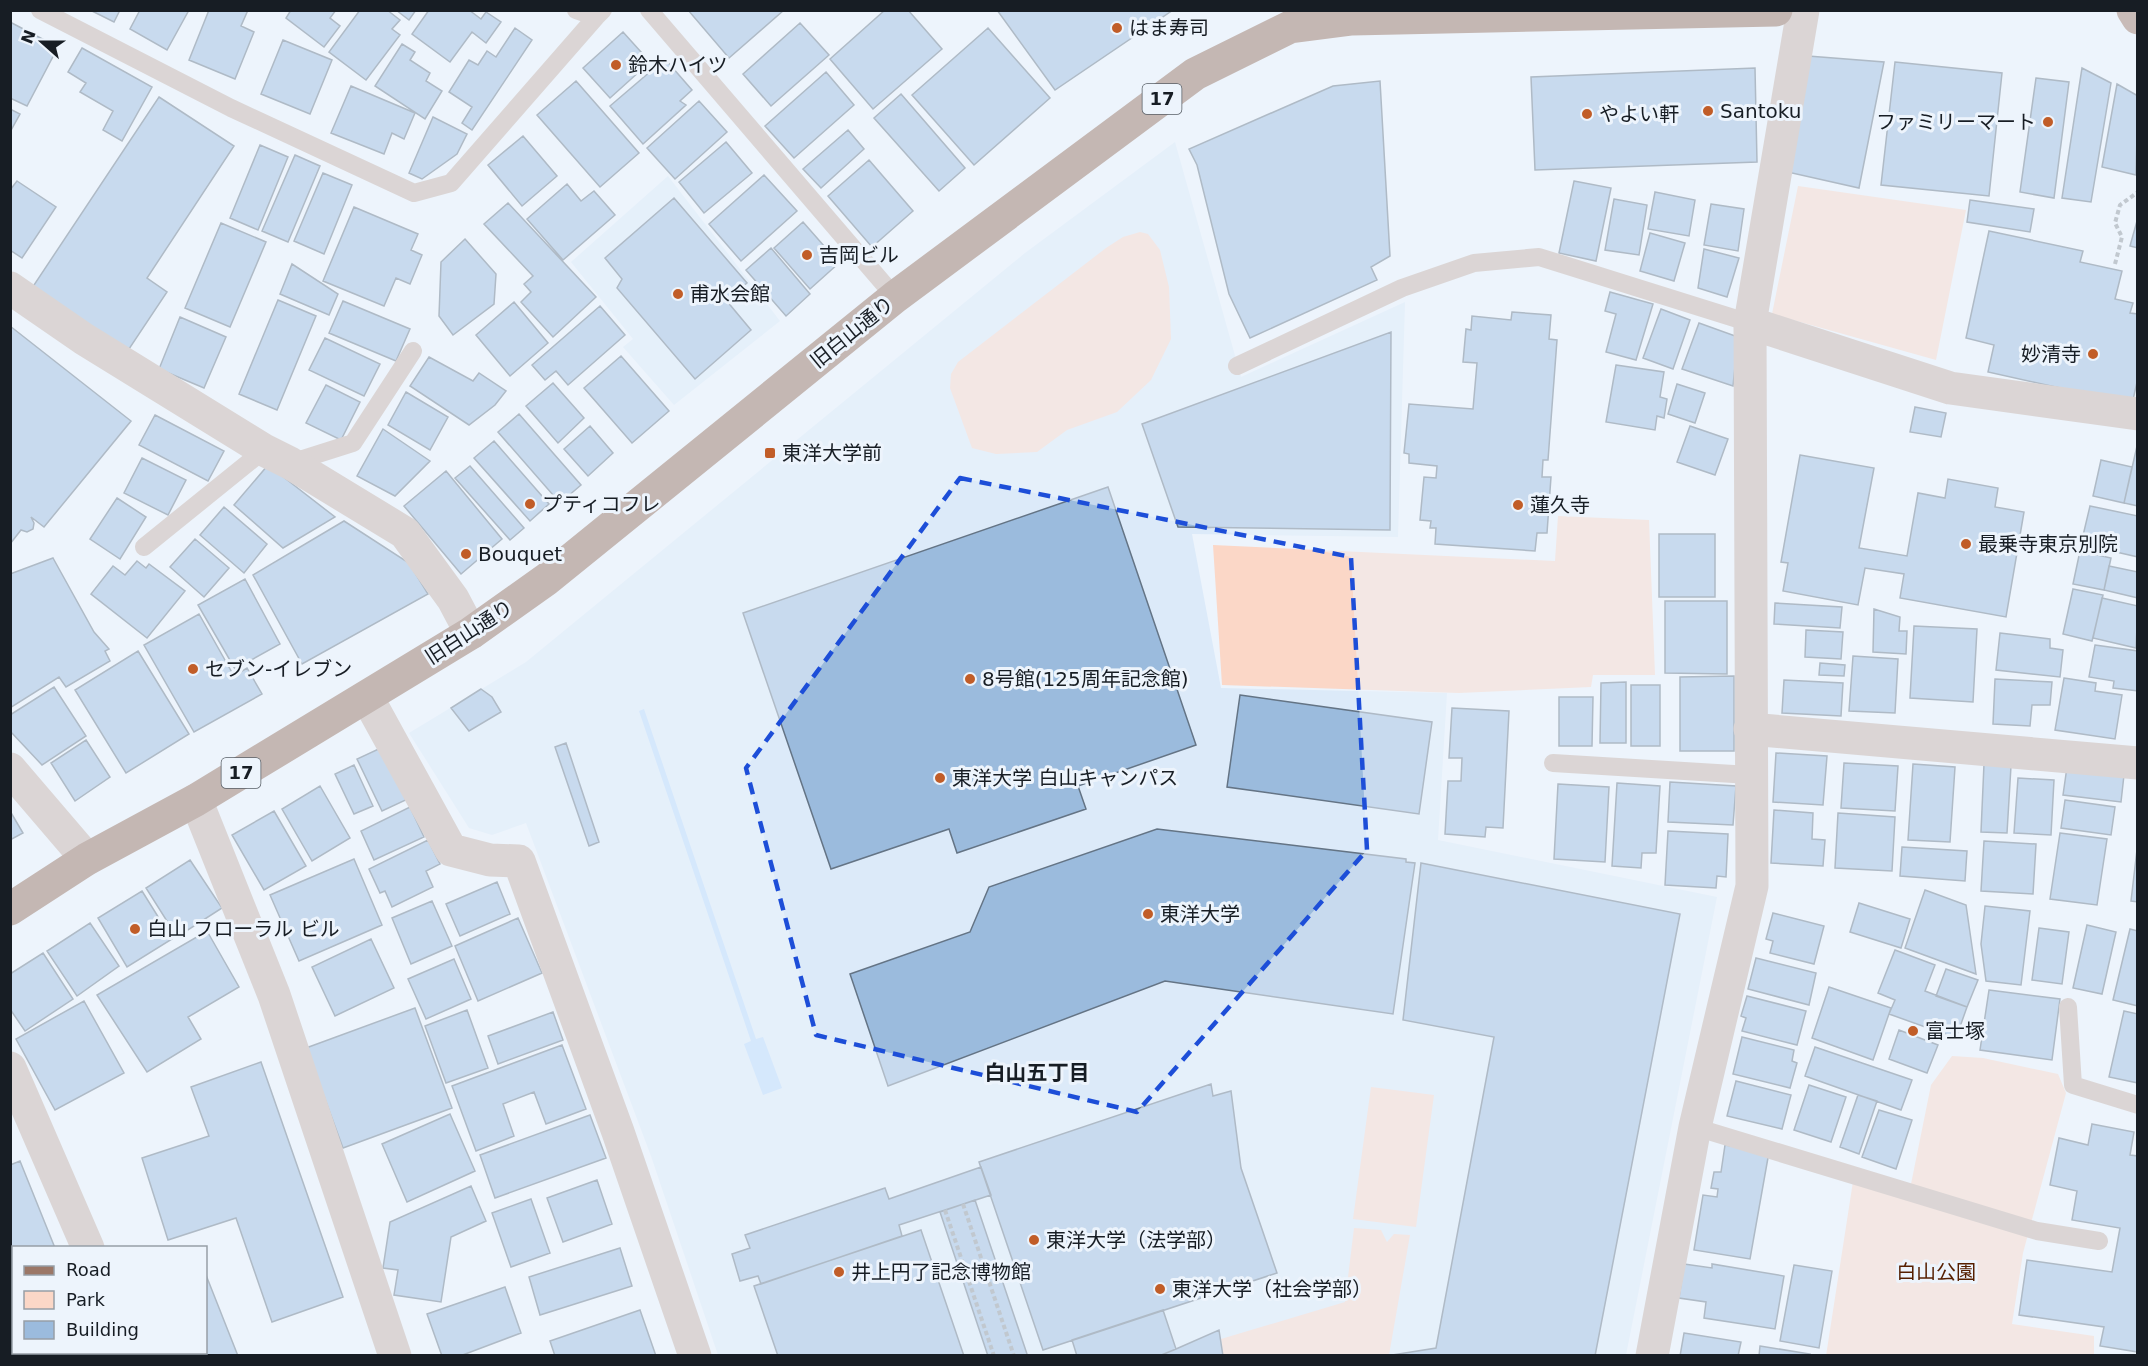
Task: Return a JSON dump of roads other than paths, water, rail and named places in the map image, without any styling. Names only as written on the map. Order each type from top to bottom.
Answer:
[{"type":"highway","name":"旧白山通り","points":[[10,909],[87,859],[196,800],[471,633],[547,579],[895,297],[1195,74],[1286,19],[1767,11]]},
{"type":"main road","points":[[2133,10],[2138,18]]},
{"type":"street","points":[[1652,1356],[1695,1127],[1752,886],[1749,323],[1803,10]]},
{"type":"street","points":[[10,288],[84,339],[405,533],[453,598],[471,633]]},
{"type":"street","points":[[1749,323],[1950,388],[2138,414]]},
{"type":"street","points":[[367,697],[451,850],[490,860],[519,861],[618,1132],[695,1356]]},
{"type":"street","points":[[1750,729],[2138,763]]},
{"type":"street","points":[[10,769],[87,859]]},
{"type":"street","points":[[196,800],[274,995],[395,1356]]},
{"type":"street","points":[[10,1068],[87,1246]]},
{"type":"lane","points":[[40,10],[231,108],[414,193],[451,183],[600,14]]},
{"type":"lane","points":[[576,10],[600,14]]},
{"type":"lane","points":[[649,10],[895,297]]},
{"type":"lane","points":[[1237,366],[1402,288],[1474,263],[1539,257],[1749,323]]},
{"type":"lane","points":[[144,547],[277,457],[352,443],[413,351]]},
{"type":"lane","points":[[1553,763],[1750,775]]},
{"type":"lane","points":[[2068,1007],[2073,1085],[2138,1105]]},
{"type":"lane","points":[[1695,1127],[2037,1232],[2099,1241]]},
{"type":"water","points":[[644,709],[756,1039],[763,1037],[782,1088],[763,1095],[744,1044],[751,1041],[639,711]]},
{"type":"place","name":"はま寿司","points":[[1117,28]]},
{"type":"place","name":"鈴木ハイツ","points":[[616,65]]},
{"type":"place","name":"Santoku","points":[[1708,111]]},
{"type":"place","name":"やよい軒","points":[[1587,114]]},
{"type":"place","name":"ファミリーマート","points":[[2048,122]]},
{"type":"place","name":"吉岡ビル","points":[[807,255]]},
{"type":"place","name":"甫水会館","points":[[678,294]]},
{"type":"place","name":"妙清寺","points":[[2093,354]]},
{"type":"place","name":"東洋大学前","points":[[770,453]]},
{"type":"place","name":"プティコフレ","points":[[530,504]]},
{"type":"place","name":"蓮久寺","points":[[1518,505]]},
{"type":"place","name":"最乗寺東京別院","points":[[1966,544]]},
{"type":"place","name":"Bouquet","points":[[466,554]]},
{"type":"place","name":"セブン-イレブン","points":[[193,669]]},
{"type":"place","name":"8号館(125周年記念館)","points":[[970,679]]},
{"type":"place","name":"東洋大学 白山キャンパス","points":[[940,778]]},
{"type":"place","name":"東洋大学","points":[[1148,914]]},
{"type":"place","name":"白山 フローラル ビル","points":[[135,929]]},
{"type":"place","name":"富士塚","points":[[1913,1031]]},
{"type":"place","name":"東洋大学（法学部）","points":[[1034,1240]]},
{"type":"place","name":"井上円了記念博物館","points":[[839,1272]]},
{"type":"place","name":"東洋大学（社会学部）","points":[[1160,1289]]},
{"type":"district","name":"白山五丁目","points":[[1037,1073]]},
{"type":"park label","name":"白山公園","points":[[1936,1272]]}]
